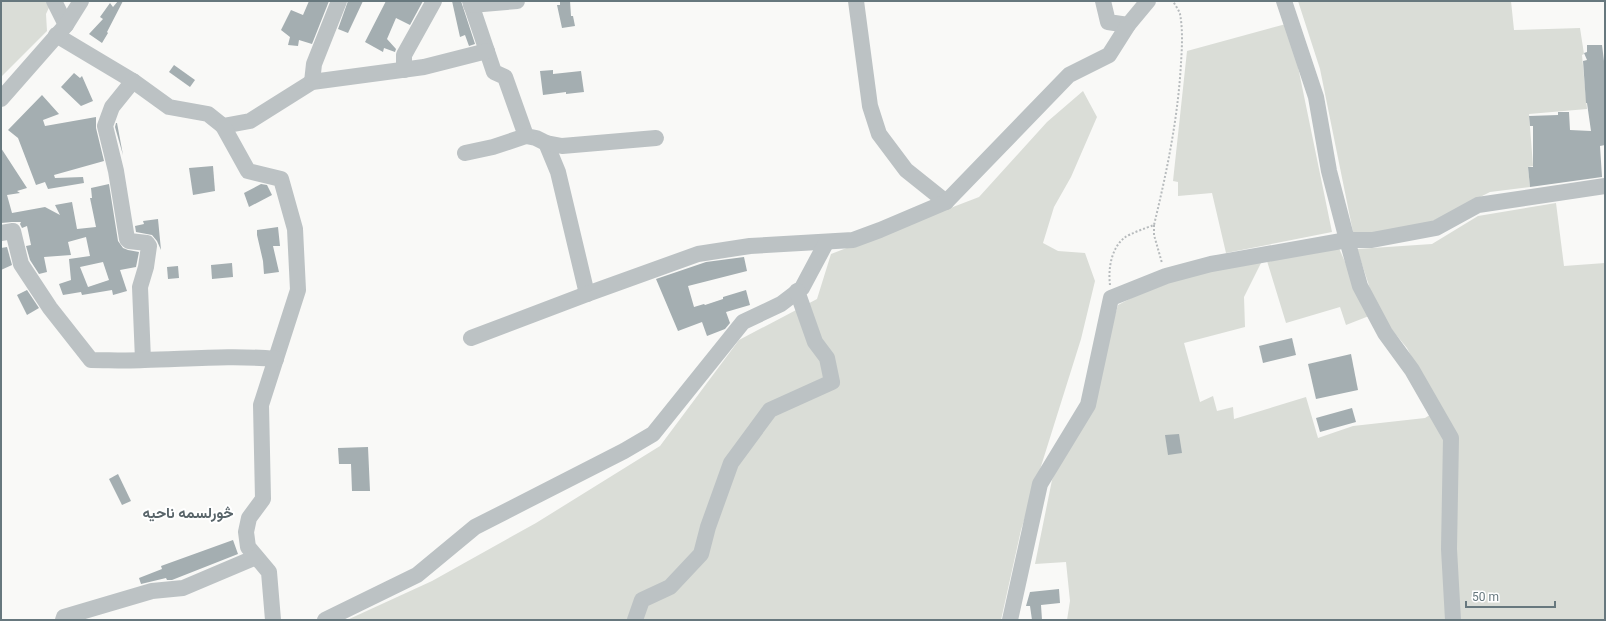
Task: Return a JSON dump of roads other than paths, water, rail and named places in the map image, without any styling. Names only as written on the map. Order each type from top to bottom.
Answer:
[{"type":"street","points":[[54,1],[61,30],[169,107],[208,114],[223,126],[248,171],[281,180],[295,228],[298,290],[261,406],[263,499],[250,518],[246,532],[248,547],[269,572],[273,620]]},
{"type":"street","points":[[1,99],[61,30],[81,1]]},
{"type":"street","points":[[312,82],[314,64],[339,1]]},
{"type":"street","points":[[404,70],[404,55],[434,1]]},
{"type":"street","points":[[517,1],[471,3],[494,72],[505,77],[526,136]]},
{"type":"street","points":[[856,1],[870,106],[879,134],[906,170],[946,202]]},
{"type":"street","points":[[1103,1],[1108,22],[1128,25]]},
{"type":"street","points":[[471,338],[698,254],[750,246],[826,243],[853,240],[946,202],[1069,75],[1109,55],[1128,25],[1148,1]]},
{"type":"street","points":[[1284,1],[1316,97],[1330,171],[1360,286],[1385,333],[1412,370],[1451,438],[1449,549],[1453,620]]},
{"type":"street","points":[[223,126],[250,121],[312,82],[424,67],[487,51]]},
{"type":"street","points":[[133,81],[112,107],[105,126],[116,171],[127,239],[129,241],[148,243],[149,246],[146,267],[140,287],[143,360]]},
{"type":"street","points":[[465,153],[493,147],[526,136],[536,138],[546,143],[562,146],[656,138]]},
{"type":"street","points":[[546,143],[558,172],[587,294]]},
{"type":"street","points":[[1010,620],[1040,484],[1088,405],[1111,298],[1166,276],[1211,264],[1347,240],[1372,240],[1436,228],[1478,205],[1605,186]]},
{"type":"street","points":[[1,233],[13,231],[21,264],[50,308],[91,360],[143,360],[210,357],[250,357],[276,359]]},
{"type":"street","points":[[326,620],[417,575],[475,527],[624,452],[653,434],[743,322],[781,304],[802,288],[826,243]]},
{"type":"street","points":[[636,620],[642,600],[670,586],[701,554],[708,527],[731,463],[770,410],[832,382],[827,358],[815,342],[797,291]]},
{"type":"street","points":[[62,620],[64,617],[152,591],[183,588],[256,557]]},
{"type":"district","name":"څورلسمه ناحیه","points":[[188,513]]}]
